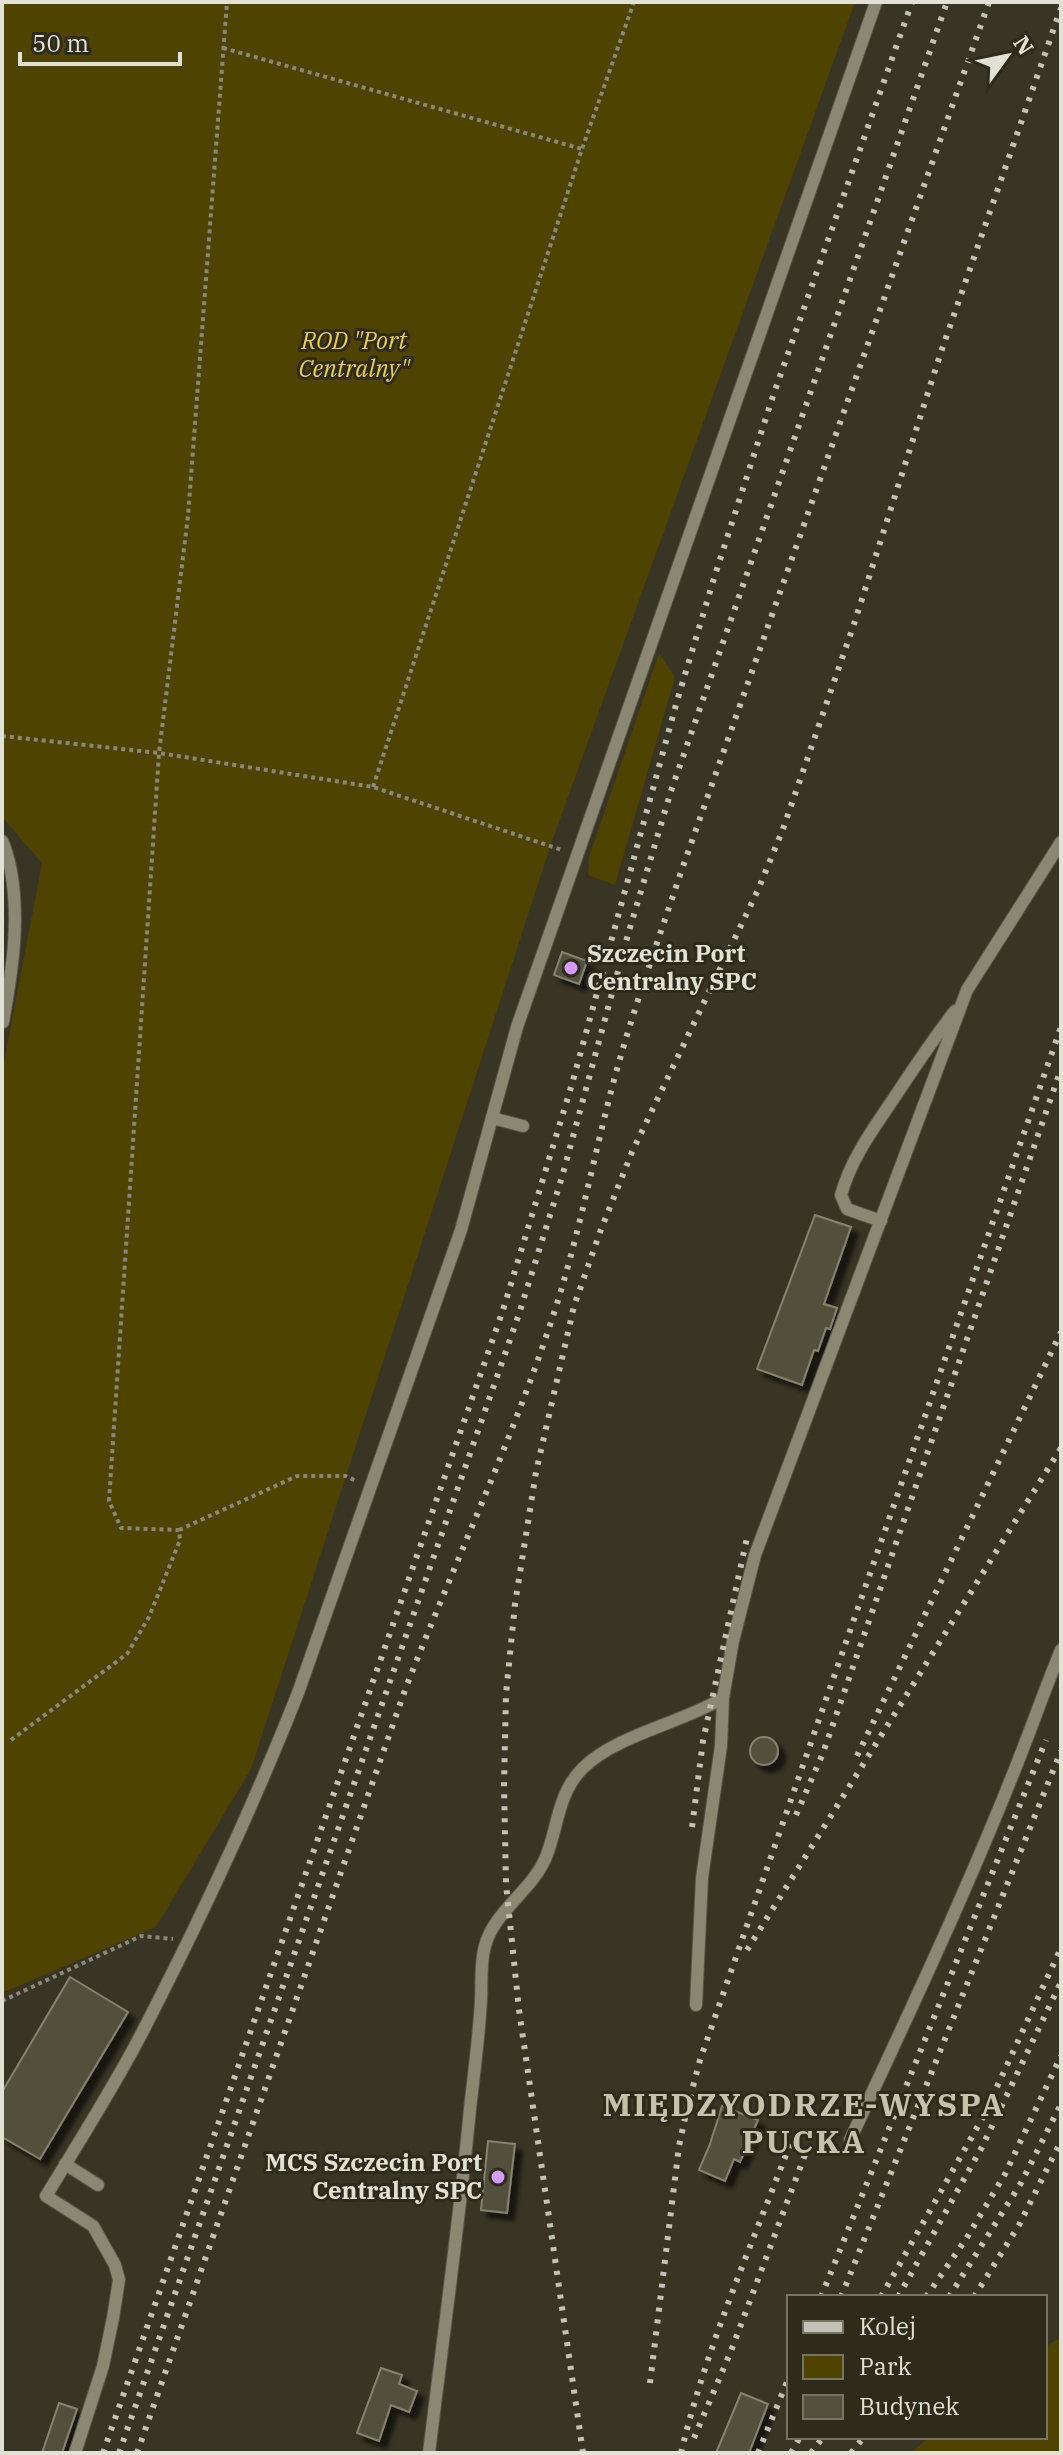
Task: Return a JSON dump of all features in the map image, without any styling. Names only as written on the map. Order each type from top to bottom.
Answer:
[{"type":"lane","points":[[75,2453],[103,2366],[119,2280],[115,2265],[93,2226],[46,2196],[145,2027],[236,1838],[298,1693],[461,1230],[517,1027],[876,2]]},
{"type":"lane","points":[[2,841],[14,887],[16,925],[13,970],[3,1022]]},
{"type":"lane","points":[[696,2005],[702,1878],[721,1746],[723,1698],[733,1641],[755,1555],[967,990],[1061,842]]},
{"type":"lane","points":[[881,1221],[847,1209],[841,1195],[847,1174],[860,1148],[935,1037],[963,1002]]},
{"type":"lane","points":[[492,1118],[523,1126]]},
{"type":"lane","points":[[850,2140],[964,1888],[1061,1650]]},
{"type":"lane","points":[[429,2453],[463,2183],[481,2004],[482,1957],[487,1939],[494,1925],[541,1868],[563,1799],[583,1768],[608,1751],[658,1727],[684,1719],[723,1698]]},
{"type":"lane","points":[[65,2164],[98,2185]]},
{"type":"path","points":[[227,2],[188,516],[159,753],[109,1501],[121,1528],[179,1530],[297,1476],[346,1476]]},
{"type":"path","points":[[373,787],[582,149],[634,2]]},
{"type":"path","points":[[223,48],[582,149]]},
{"type":"path","points":[[2,736],[159,753],[373,787],[550,847]]},
{"type":"path","points":[[11,1740],[127,1654],[149,1617],[180,1540],[179,1530]]},
{"type":"path","points":[[2,2001],[141,1936],[187,1941]]},
{"type":"green space","name":"ROD \"Port Centralny\"","points":[[2,2],[855,2],[550,847],[251,1769],[156,1927],[2,1993],[2,1073],[42,863],[2,817]]},
{"type":"green space","points":[[659,653],[675,677],[615,885],[588,875],[589,857]]},
{"type":"green space","points":[[1061,2337],[1061,2453],[911,2453],[927,2439],[1047,2439],[1047,2346]]},
{"type":"building","name":"Szczecin Port Centralny SPC","points":[[562,952],[587,961],[579,984],[554,975]]},
{"type":"building","points":[[815,1215],[851,1227],[824,1304],[837,1308],[818,1351],[814,1350],[802,1385],[757,1369]]},
{"type":"building","points":[[764,1737],[774,1741],[778,1751],[774,1761],[764,1765],[754,1761],[750,1751],[754,1741]]},
{"type":"building","points":[[70,1977],[128,2012],[40,2159],[2,2137],[2,2092]]},
{"type":"building","points":[[722,2106],[758,2120],[740,2162],[734,2159],[725,2181],[699,2170]]},
{"type":"building","name":"MCS Szczecin Port Centralny SPC","points":[[488,2141],[515,2144],[507,2213],[481,2210]]},
{"type":"building","points":[[381,2368],[402,2375],[399,2384],[417,2391],[409,2412],[391,2405],[379,2441],[357,2433]]},
{"type":"building","points":[[741,2393],[768,2404],[749,2453],[716,2453]]},
{"type":"building","points":[[59,2403],[77,2409],[62,2453],[42,2453]]},
{"type":"railway","points":[[103,2453],[503,1310],[572,1084],[677,701],[715,575],[773,396],[912,2]]},
{"type":"railway","points":[[119,2453],[519,1314],[562,1177],[671,791],[947,2]]},
{"type":"railway","points":[[137,2453],[405,1690],[536,1366],[570,1260],[614,1080],[646,976],[989,2]]},
{"type":"railway","points":[[583,2453],[519,2010],[506,1884],[506,1694],[515,1604],[536,1472],[574,1306],[600,1232],[632,1152],[758,890],[783,829],[854,624],[941,352],[1061,8]]},
{"type":"railway","points":[[650,2383],[679,2146],[700,2060],[1061,1027]]},
{"type":"railway","points":[[796,1815],[823,1753],[1061,1069]]},
{"type":"railway","points":[[857,1756],[1061,1332]]},
{"type":"railway","points":[[747,1950],[1061,1448]]},
{"type":"railway","points":[[692,1827],[703,1741],[748,1533]]},
{"type":"railway","points":[[822,2295],[1046,1740]]},
{"type":"railway","points":[[842,2295],[1061,1751]]},
{"type":"railway","points":[[882,2295],[983,2117],[1061,1948]]},
{"type":"railway","points":[[899,2295],[982,2147],[1061,1982]]},
{"type":"railway","points":[[927,2295],[1005,2174],[1061,2056]]},
{"type":"railway","points":[[950,2295],[1021,2183],[1061,2104]]},
{"type":"railway","points":[[975,2295],[1019,2225],[1061,2141]]},
{"type":"railway","points":[[681,2453],[716,2335],[790,2144]]},
{"type":"railway","points":[[694,2438],[731,2351],[806,2152]]},
{"type":"railway","points":[[758,2453],[787,2382]]},
{"type":"railway","points":[[791,2453],[799,2439]]},
{"type":"railway","points":[[811,2453],[822,2439]]},
{"type":"railway","points":[[851,2453],[862,2439]]},
{"type":"place","name":"Szczecin Port Centralny SPC","points":[[571,968]]},
{"type":"place","name":"MCS Szczecin Port Centralny SPC","points":[[498,2177]]},
{"type":"district","name":"MIĘDZYODRZE-WYSPA PUCKA","points":[[804,2124]]}]
